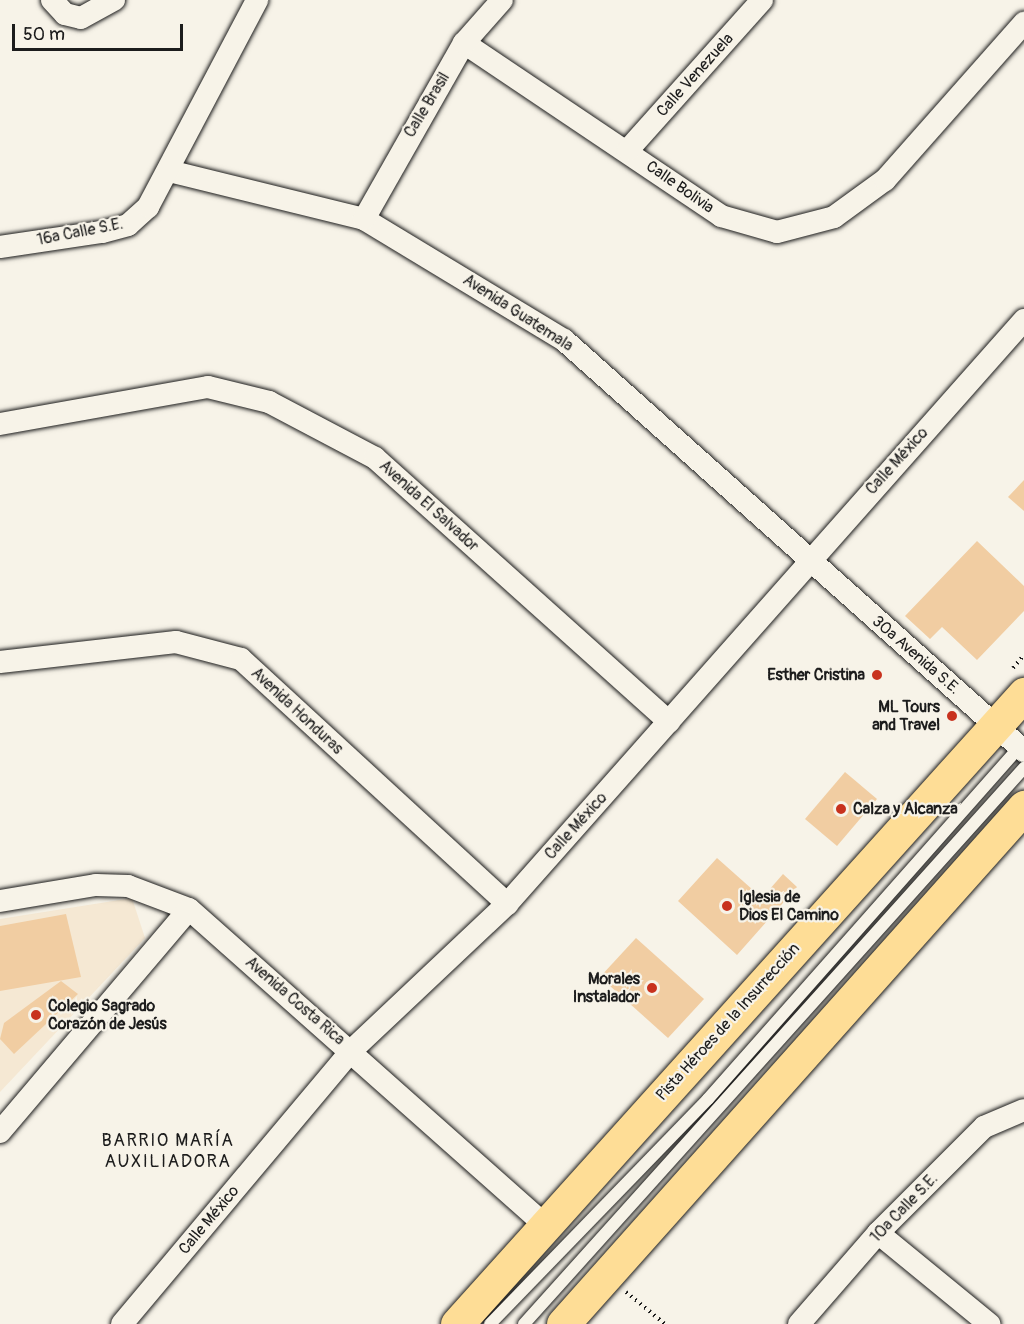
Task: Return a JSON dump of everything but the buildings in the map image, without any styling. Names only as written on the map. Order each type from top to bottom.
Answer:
[{"type":"main road","name":"Pista Héroes de la Insurrección","points":[[457,1324],[1024,694]]},
{"type":"main road","points":[[563,1324],[1024,807]]},
{"type":"street","points":[[52,0],[65,14],[81,18],[114,0]]},
{"type":"street","name":"16a Calle S.E.","points":[[0,246],[128,225],[148,207],[169,171],[257,0]]},
{"type":"street","name":"Calle Brasil","points":[[364,219],[464,43],[502,0]]},
{"type":"street","name":"Calle Venezuela","points":[[628,150],[762,0]]},
{"type":"street","name":"Calle Bolivia","points":[[464,43],[628,150],[721,216],[777,232],[834,217],[885,180],[1024,23]]},
{"type":"street","name":"Avenida Guatemala","points":[[169,171],[364,219],[564,340],[807,561]]},
{"type":"street","name":"Calle México","points":[[122,1324],[352,1050],[507,904],[669,722],[807,561],[1024,320]]},
{"type":"street","name":"Avenida El Salvador","points":[[0,424],[208,387],[269,402],[375,458],[669,722]]},
{"type":"street","name":"30a Avenida S.E.","points":[[807,561],[1023,751]]},
{"type":"street","name":"Avenida Honduras","points":[[0,662],[176,642],[242,659],[507,904]]},
{"type":"street","name":"Avenida Costa Rica","points":[[0,901],[96,885],[128,886],[189,909],[352,1050],[545,1225]]},
{"type":"street","points":[[0,1132],[189,909]]},
{"type":"street","name":"10a Calle S.E.","points":[[799,1324],[878,1233],[984,1127],[1024,1110]]},
{"type":"street","points":[[878,1233],[989,1324]]},
{"type":"lane","points":[[490,1324],[708,1099],[1023,751]]},
{"type":"lane","points":[[524,1324],[1023,751]]},
{"type":"path","points":[[626,1291],[665,1324]]},
{"type":"shaded area","name":"Colegio Sagrado Corazón de Jesús","points":[[132,898],[145,938],[0,1092],[0,919]]},
{"type":"place","name":"Esther Cristina","points":[[877,675]]},
{"type":"place","name":"ML Tours and Travel","points":[[952,716]]},
{"type":"place","name":"Calza y Alcanza","points":[[841,809]]},
{"type":"place","name":"Iglesia de Dios El Camino","points":[[727,906]]},
{"type":"place","name":"Morales Instalador","points":[[652,988]]},
{"type":"place","name":"Colegio Sagrado Corazón de Jesús","points":[[36,1015]]},
{"type":"district","name":"BARRIO MARÍA AUXILIADORA","points":[[168,1152]]}]
